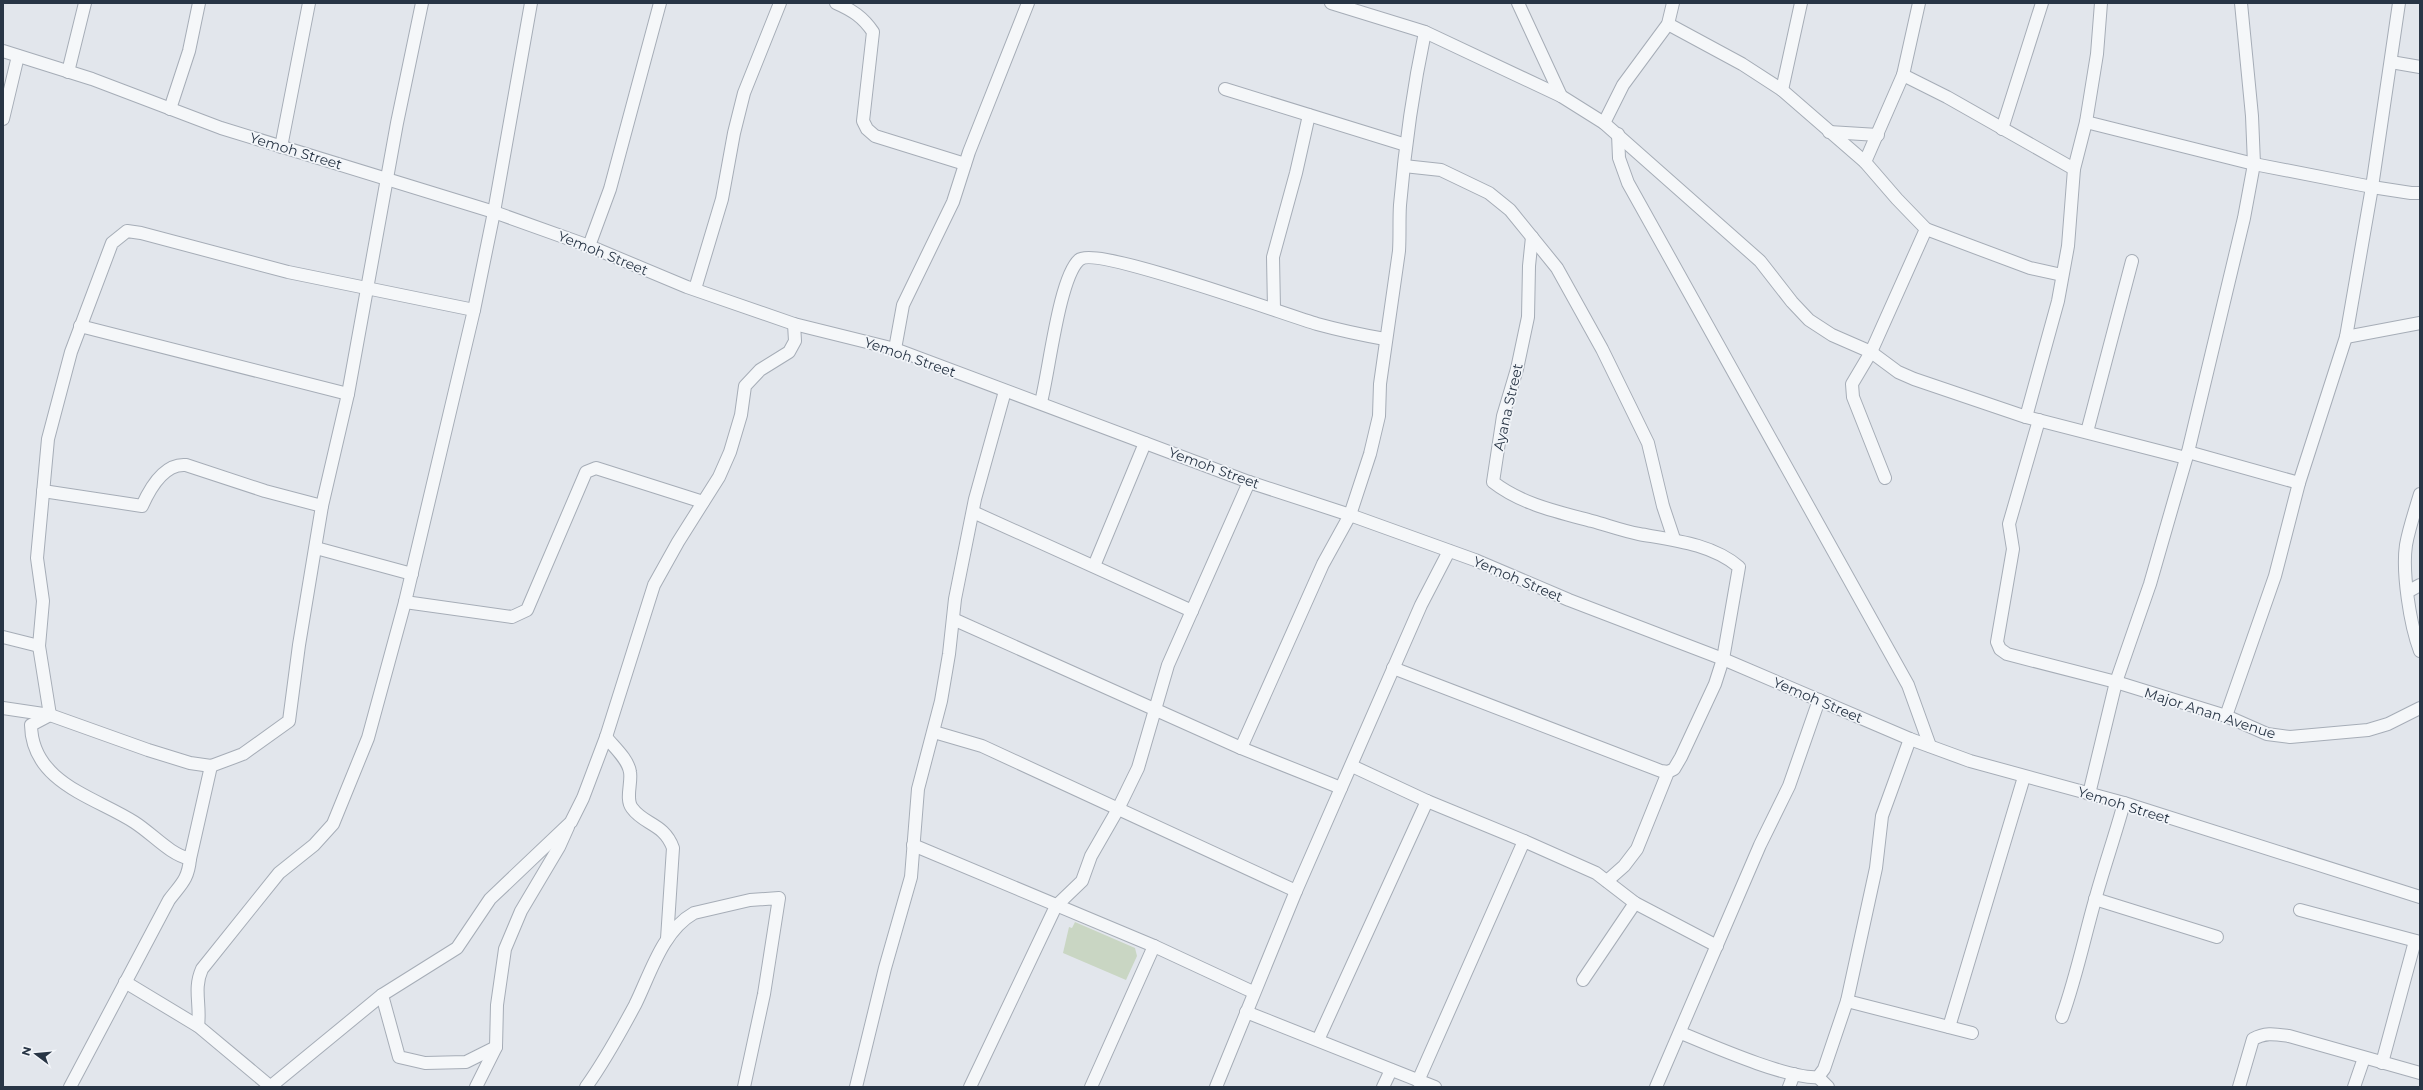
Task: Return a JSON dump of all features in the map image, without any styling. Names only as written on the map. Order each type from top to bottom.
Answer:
[{"type":"street","points":[[68,72],[85,3]]},
{"type":"street","points":[[170,109],[189,51],[200,3]]},
{"type":"street","points":[[281,147],[309,3]]},
{"type":"street","points":[[3,708],[50,715],[148,750],[190,763],[211,766],[243,754],[289,721],[299,645],[322,506],[348,394],[387,178],[422,3]]},
{"type":"street","points":[[198,1026],[200,1010],[197,982],[202,969],[279,873],[314,845],[333,824],[368,738],[412,574],[474,310],[494,212],[531,3]]},
{"type":"street","points":[[589,246],[610,189],[660,3]]},
{"type":"street","points":[[695,290],[722,199],[734,133],[744,93],[780,3]]},
{"type":"street","points":[[836,3],[853,11],[865,20],[873,32],[863,121],[867,129],[875,136],[965,164]]},
{"type":"street","points":[[895,349],[903,305],[951,208],[965,164],[1028,3]]},
{"type":"street","points":[[1331,3],[1425,32],[1561,96],[1604,123],[1760,261],[1792,302],[1809,320],[1832,334],[1872,352],[1898,372],[1914,379],[2026,417],[2187,455],[2299,484]]},
{"type":"street","points":[[1518,3],[1561,96]]},
{"type":"street","points":[[1604,123],[1623,85],[1668,24],[1673,3]]},
{"type":"street","points":[[1782,90],[1801,3]]},
{"type":"street","points":[[1865,162],[1903,75],[1919,3]]},
{"type":"street","points":[[2002,129],[2042,3]]},
{"type":"street","points":[[2026,417],[2058,300],[2068,246],[2074,169],[2086,122],[2097,54],[2101,3]]},
{"type":"street","points":[[2089,794],[2116,682],[2150,584],[2187,455],[2242,225],[2254,164],[2252,116],[2241,3]]},
{"type":"street","points":[[2226,716],[2275,576],[2299,484],[2346,337],[2372,187],[2399,3]]},
{"type":"street","points":[[1668,24],[1742,64],[1782,90],[1828,132],[1865,162],[1897,199],[1926,228],[2030,268],[2062,275]]},
{"type":"street","points":[[1241,748],[1323,564],[1350,515],[1370,454],[1379,416],[1380,384],[1385,339],[1399,251],[1401,229],[1400,208],[1406,145],[1425,32]]},
{"type":"street","name":"Yemoh Street","points":[[3,51],[68,72],[222,128],[494,212],[589,246],[695,290],[794,324],[895,349],[1005,391],[1041,402],[1249,482],[1350,515],[1449,551],[1723,659],[1910,739],[1970,761],[2024,777],[2124,803],[2420,897]]},
{"type":"street","points":[[3,119],[18,56]]},
{"type":"street","points":[[2391,62],[2420,67]]},
{"type":"street","points":[[1903,75],[2074,169]]},
{"type":"street","points":[[1225,89],[1406,145]]},
{"type":"street","points":[[1274,309],[1273,257],[1296,173],[1309,115]]},
{"type":"street","points":[[2086,122],[2254,164],[2372,187],[2420,193]]},
{"type":"street","points":[[1828,132],[1878,135]]},
{"type":"street","points":[[1618,134],[1619,158],[1628,183],[1908,685],[1930,746]]},
{"type":"street","points":[[1393,668],[1661,771],[1668,772],[1674,769],[1681,757],[1715,684],[1723,659],[1739,568],[1732,562],[1710,550],[1674,540],[1663,506],[1648,443],[1602,349],[1557,268],[1510,210],[1489,193],[1441,170],[1404,166]]},
{"type":"street","points":[[1885,478],[1853,397],[1852,384],[1872,352],[1926,228]]},
{"type":"street","points":[[50,715],[39,646],[43,600],[37,558],[48,439],[53,414],[80,326],[112,243],[127,231],[288,272],[474,310]]},
{"type":"street","name":"Ayana Street","points":[[1532,237],[1529,266],[1528,317],[1517,369],[1503,416],[1492,482],[1505,492],[1548,509],[1637,534],[1674,540]]},
{"type":"street","points":[[1041,402],[1065,289],[1073,266],[1081,258],[1092,256],[1128,264],[1274,309],[1317,324],[1385,339]]},
{"type":"street","points":[[2087,432],[2132,261]]},
{"type":"street","points":[[2346,337],[2420,323]]},
{"type":"street","points":[[476,1087],[496,1046],[498,1005],[505,949],[521,911],[559,847],[583,798],[606,737],[654,585],[678,542],[719,477],[730,452],[742,414],[745,386],[760,370],[789,352],[795,341],[794,324]]},
{"type":"street","points":[[80,326],[348,394]]},
{"type":"street","points":[[856,1087],[885,968],[911,877],[918,789],[934,732],[973,512],[986,453],[1005,391]]},
{"type":"street","name":"Major Anan Avenue","points":[[2039,420],[2009,524],[2013,550],[1997,642],[2000,649],[2014,657],[2116,682],[2226,716],[2268,734],[2290,737],[2309,737],[2368,730],[2388,724],[2420,708]]},
{"type":"street","points":[[1094,566],[1145,443]]},
{"type":"street","points":[[44,491],[142,506],[149,489],[170,467],[178,464],[186,465],[265,492],[322,506]]},
{"type":"street","points":[[405,602],[512,617],[527,610],[586,472],[596,468],[703,502]]},
{"type":"street","points":[[970,1087],[1056,906],[1082,880],[1091,856],[1118,809],[1138,768],[1168,665],[1249,482]]},
{"type":"street","points":[[2420,494],[2406,544],[2405,571],[2413,632],[2420,650]]},
{"type":"street","points":[[973,512],[1192,611]]},
{"type":"street","points":[[316,548],[412,574]]},
{"type":"street","points":[[1216,1087],[1253,992],[1296,891],[1352,766],[1421,605],[1449,551]]},
{"type":"street","points":[[2408,591],[2420,585]]},
{"type":"street","points":[[953,619],[1241,748],[1341,788]]},
{"type":"street","points":[[3,637],[39,646]]},
{"type":"street","points":[[1656,1087],[1681,1033],[1760,845],[1789,786],[1819,700]]},
{"type":"street","points":[[50,715],[32,725],[32,737],[36,751],[59,781],[78,794],[134,822],[179,856],[190,859]]},
{"type":"street","points":[[934,732],[982,746],[1296,891]]},
{"type":"street","points":[[606,737],[628,764],[630,772],[630,801],[632,808],[668,836],[673,848],[667,939]]},
{"type":"street","points":[[1681,1033],[1739,1056],[1794,1074],[1809,1078],[1818,1077],[1824,1069],[1847,1001],[1876,868],[1882,816],[1910,739]]},
{"type":"street","points":[[70,1087],[169,900],[185,882],[189,873],[190,859],[211,766]]},
{"type":"street","points":[[1352,766],[1427,801],[1524,841],[1596,874],[1635,903],[1717,946]]},
{"type":"street","points":[[1607,881],[1624,866],[1637,848],[1668,772]]},
{"type":"street","points":[[1949,1027],[2024,777]]},
{"type":"street","points":[[1318,1040],[1427,801]]},
{"type":"street","points":[[2062,1017],[2075,982],[2095,899],[2108,864],[2124,803]]},
{"type":"street","points":[[125,982],[198,1026],[270,1087],[382,995],[457,948],[490,899],[571,822]]},
{"type":"street","points":[[1418,1080],[1524,841]]},
{"type":"street","points":[[913,845],[1154,946],[1253,992]]},
{"type":"street","points":[[586,1087],[634,1006],[667,939],[687,917],[694,913],[750,900],[779,898],[764,994],[744,1087]]},
{"type":"street","points":[[2095,899],[2217,937]]},
{"type":"street","points":[[1583,980],[1635,903]]},
{"type":"street","points":[[2300,910],[2418,942],[2382,1063]]},
{"type":"street","points":[[1091,1087],[1154,946]]},
{"type":"street","points":[[382,995],[398,1057],[425,1063],[466,1062],[496,1046]]},
{"type":"street","points":[[1847,1001],[1972,1033]]},
{"type":"street","points":[[1246,1012],[1435,1087]]},
{"type":"street","points":[[2239,1087],[2253,1039],[2261,1034],[2271,1033],[2289,1036],[2420,1073]]},
{"type":"street","points":[[2354,1087],[2364,1058]]},
{"type":"street","points":[[1383,1087],[1391,1070]]},
{"type":"street","points":[[1789,1087],[1794,1074]]},
{"type":"street","points":[[1818,1077],[1828,1087]]},
{"type":"green space","points":[[1075,922],[1135,948],[1137,956],[1126,980],[1063,953],[1069,927],[1072,928]]}]
